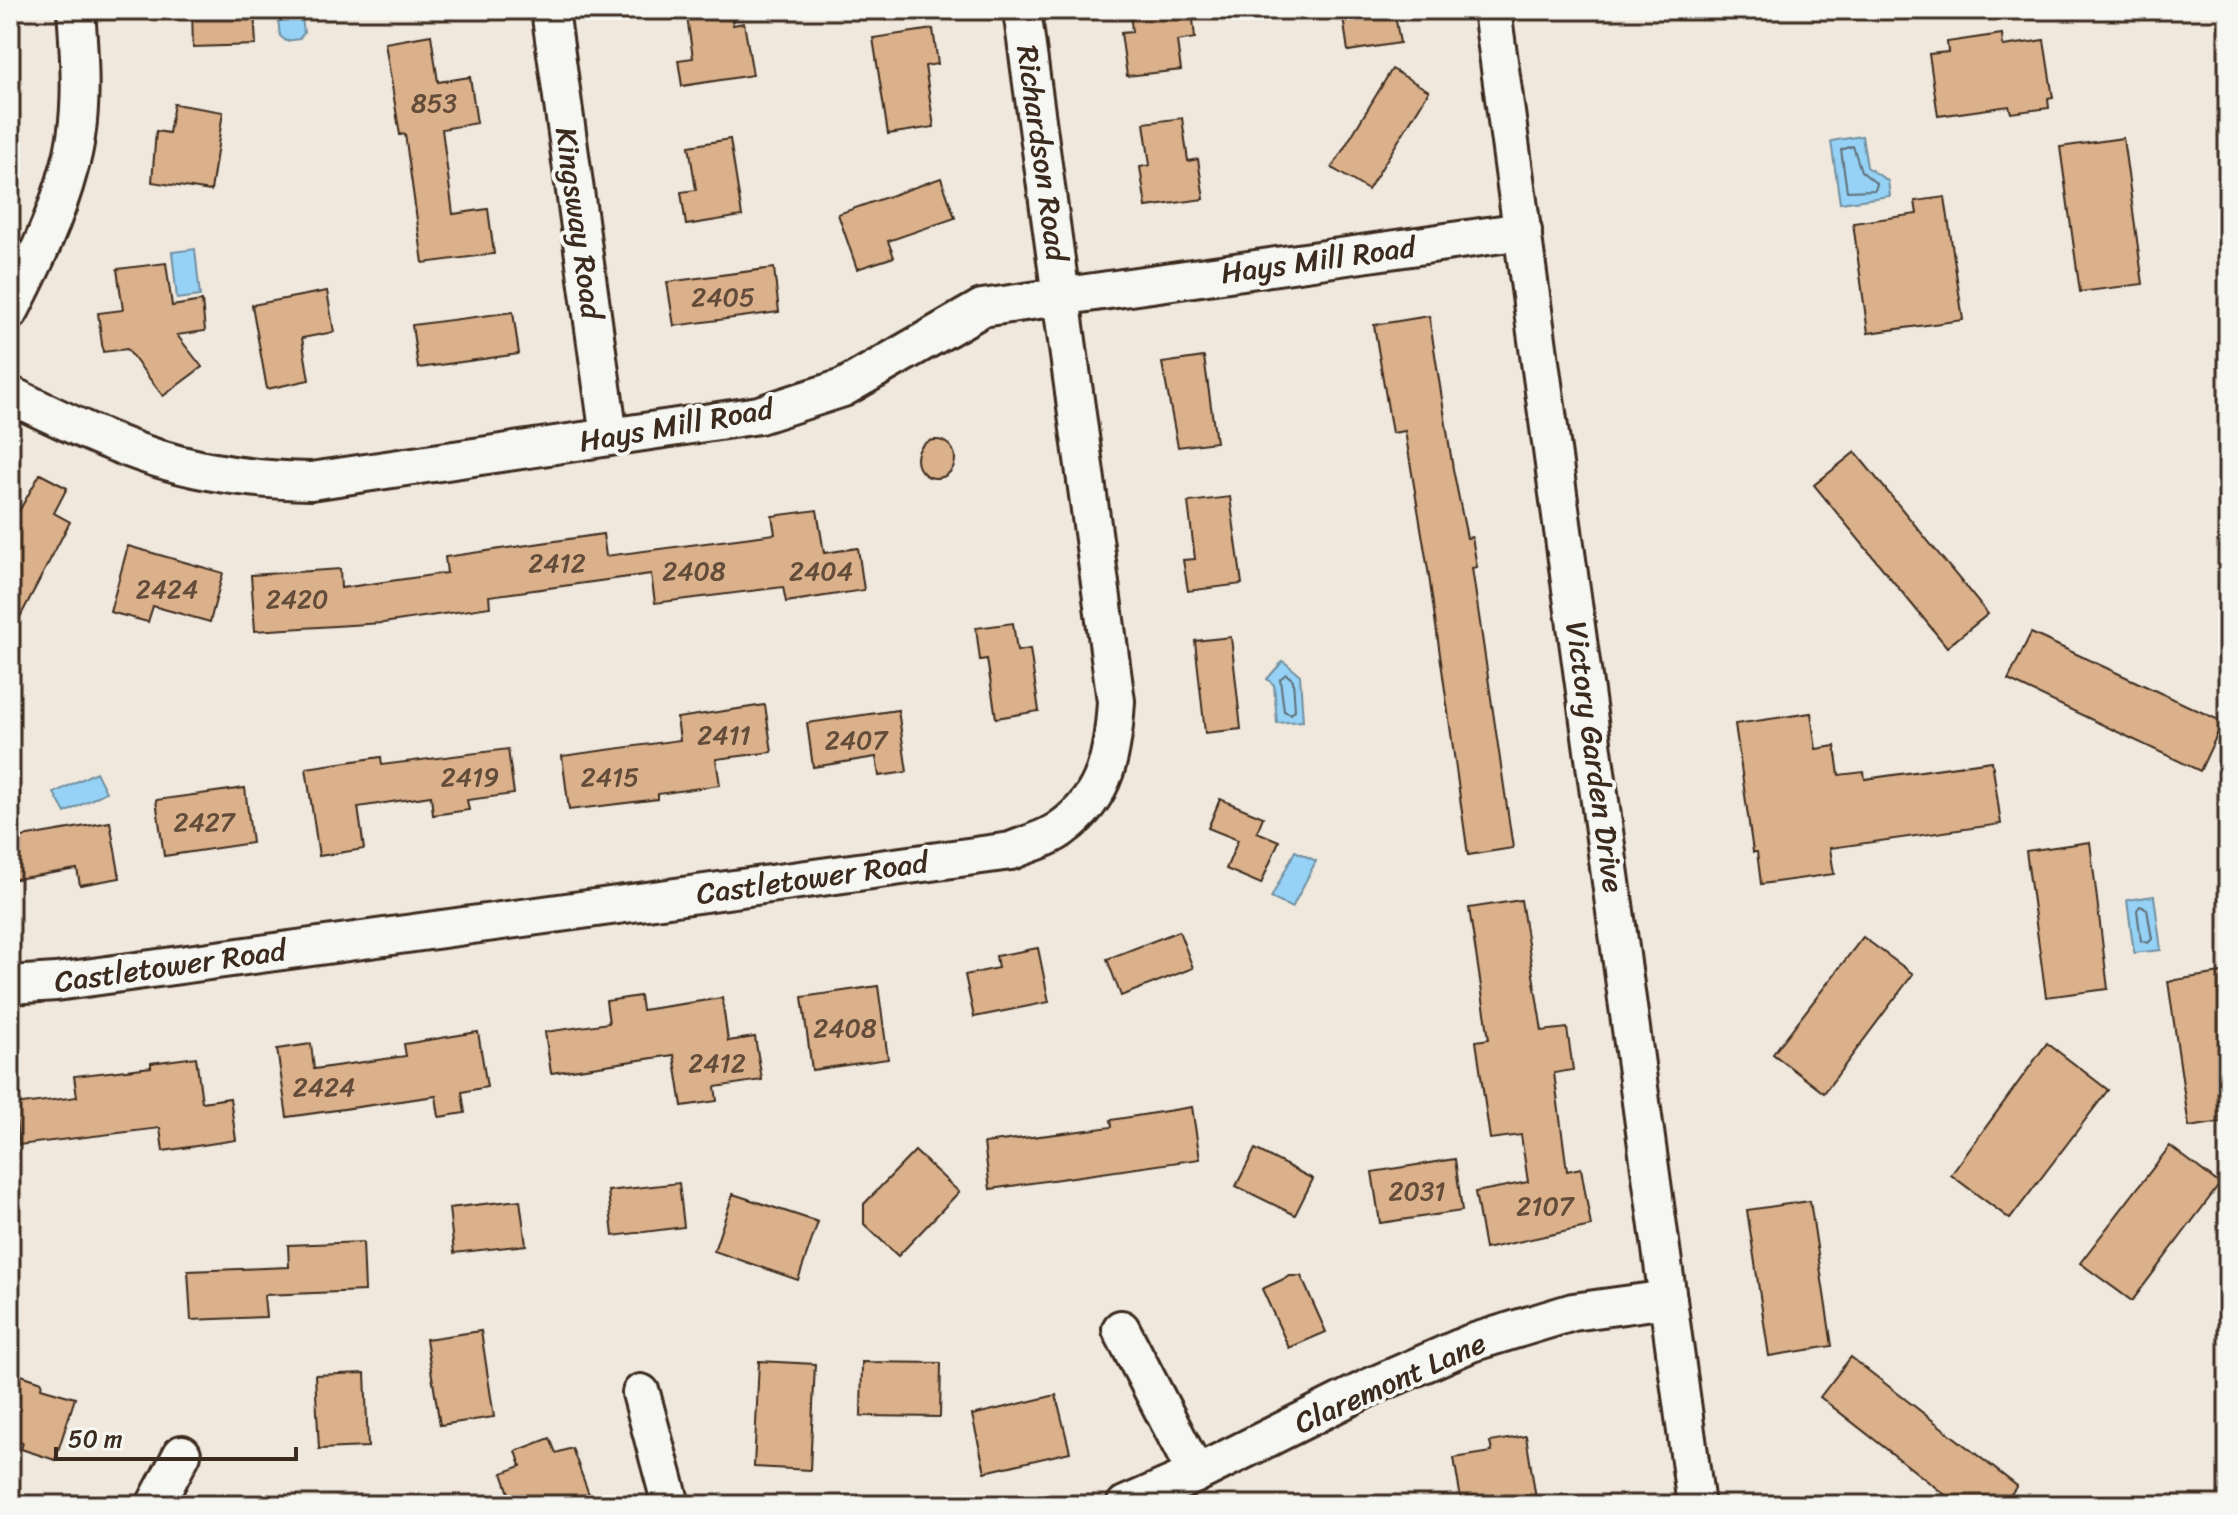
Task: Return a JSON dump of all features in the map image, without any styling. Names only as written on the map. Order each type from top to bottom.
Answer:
[{"type":"street","points":[[10,311],[34,264],[70,168],[81,74],[76,10]]},
{"type":"street","name":"Kingsway Road","points":[[550,10],[609,437]]},
{"type":"street","name":"Richardson Road","points":[[1022,10],[1062,296]]},
{"type":"street","name":"Victory Garden Drive","points":[[1492,10],[1696,1505]]},
{"type":"street","name":"Hays Mill Road","points":[[10,395],[142,456],[206,473],[255,480],[311,481],[759,415],[843,388],[982,308],[1523,231]]},
{"type":"street","name":"Castletower Road","points":[[10,985],[72,980],[1011,851],[1062,829],[1094,796],[1109,762],[1113,751],[1116,701],[1062,296]]},
{"type":"street","name":"Claremont Lane","points":[[1125,1505],[1196,1474],[1368,1388],[1471,1343],[1573,1312],[1668,1299]]},
{"type":"street","points":[[1121,1329],[1196,1474]]},
{"type":"street","points":[[641,1393],[671,1505]]},
{"type":"street","points":[[155,1505],[182,1454]]},
{"type":"water","points":[[277,10],[301,10],[304,33],[299,39],[286,41],[280,36]]},
{"type":"water","points":[[1862,136],[1867,167],[1888,181],[1890,196],[1840,203],[1831,141]]},
{"type":"water","points":[[195,249],[200,296],[177,299],[172,252]]},
{"type":"water","points":[[1283,661],[1300,675],[1303,721],[1277,723],[1274,685],[1267,679]]},
{"type":"water","points":[[96,772],[106,792],[65,813],[54,793]]},
{"type":"water","points":[[1295,851],[1316,861],[1292,908],[1271,898]]},
{"type":"water","points":[[2154,896],[2161,950],[2134,953],[2127,900]]},
{"type":"building","points":[[192,10],[254,10],[256,45],[193,47]]},
{"type":"building","points":[[686,10],[731,10],[733,25],[744,23],[753,75],[682,86],[678,60],[693,58]]},
{"type":"building","points":[[1130,10],[1192,10],[1195,38],[1177,41],[1181,70],[1127,76],[1121,33],[1132,32]]},
{"type":"building","points":[[1342,10],[1394,10],[1400,43],[1348,51]]},
{"type":"building","points":[[933,29],[938,64],[925,66],[934,127],[888,134],[873,38]]},
{"type":"building","points":[[2002,34],[2003,46],[2044,40],[2053,98],[2048,99],[2049,108],[2011,113],[2009,106],[1938,116],[1929,54],[1948,52],[1947,42]]},
{"type":"building","points":[[431,35],[438,82],[470,77],[477,123],[442,129],[453,214],[488,209],[494,254],[423,263],[405,134],[400,135],[385,43]]},
{"type":"building","points":[[1392,69],[1429,91],[1368,190],[1332,168]]},
{"type":"building","points":[[174,104],[223,112],[211,191],[152,182],[156,131],[169,133]]},
{"type":"building","points":[[1182,118],[1188,161],[1198,159],[1204,199],[1146,207],[1140,167],[1150,165],[1144,123]]},
{"type":"building","points":[[2123,138],[2143,284],[2080,292],[2060,147]]},
{"type":"building","points":[[730,139],[742,216],[686,225],[681,192],[696,190],[689,146]]},
{"type":"building","points":[[941,178],[955,218],[888,241],[894,257],[857,269],[838,214]]},
{"type":"building","points":[[1945,197],[1963,320],[1868,333],[1853,223],[1917,214],[1915,201]]},
{"type":"building","points":[[166,263],[172,306],[202,301],[205,331],[177,335],[202,367],[163,396],[127,349],[103,352],[98,313],[123,310],[117,269]]},
{"type":"building","points":[[774,268],[779,312],[674,326],[667,282]]},
{"type":"building","points":[[327,291],[334,332],[302,338],[309,380],[267,389],[252,305]]},
{"type":"building","points":[[513,312],[519,354],[418,368],[412,325]]},
{"type":"building","points":[[1429,316],[1453,469],[1467,538],[1472,537],[1477,567],[1472,568],[1513,848],[1468,855],[1429,576],[1405,431],[1392,433],[1374,325]]},
{"type":"building","points":[[1204,357],[1216,442],[1178,447],[1162,363]]},
{"type":"building","points":[[936,440],[949,446],[955,459],[949,472],[936,478],[923,472],[917,459],[923,446]]},
{"type":"building","points":[[1855,452],[1988,614],[1947,647],[1814,485]]},
{"type":"building","points":[[40,474],[67,488],[54,513],[70,522],[10,636],[10,527]]},
{"type":"building","points":[[1230,497],[1242,584],[1188,591],[1183,560],[1195,559],[1188,502]]},
{"type":"building","points":[[817,510],[824,553],[858,548],[864,590],[786,602],[783,587],[655,603],[651,574],[489,596],[490,607],[383,623],[255,631],[251,575],[340,569],[341,588],[447,573],[445,557],[603,534],[606,556],[775,534],[772,516]]},
{"type":"building","points":[[128,546],[223,573],[210,622],[153,606],[148,622],[110,612]]},
{"type":"building","points":[[1013,623],[1017,651],[1030,649],[1039,711],[996,718],[987,659],[980,660],[976,628]]},
{"type":"building","points":[[2031,633],[2223,722],[2200,771],[2008,680]]},
{"type":"building","points":[[1231,637],[1241,729],[1205,733],[1195,641]]},
{"type":"building","points":[[765,705],[772,752],[716,759],[720,785],[658,794],[658,799],[569,810],[562,756],[680,740],[677,718]]},
{"type":"building","points":[[898,710],[907,772],[879,776],[876,757],[813,767],[807,723]]},
{"type":"building","points":[[1811,713],[1816,749],[1835,746],[1839,775],[1864,772],[1865,779],[1992,761],[2001,824],[1830,848],[1834,874],[1761,884],[1757,852],[1753,852],[1735,724]]},
{"type":"building","points":[[508,749],[514,794],[467,800],[469,810],[433,815],[431,796],[358,807],[364,849],[319,856],[306,768],[381,757],[382,765]]},
{"type":"building","points":[[245,788],[252,843],[164,856],[156,800]]},
{"type":"building","points":[[1220,799],[1263,817],[1257,832],[1279,841],[1261,884],[1226,869],[1238,840],[1208,828]]},
{"type":"building","points":[[110,822],[120,878],[80,885],[77,869],[10,880],[10,839]]},
{"type":"building","points":[[2090,842],[2108,989],[2046,997],[2026,851]]},
{"type":"building","points":[[1521,900],[1542,1031],[1567,1028],[1573,1070],[1554,1073],[1567,1171],[1581,1168],[1591,1226],[1485,1249],[1475,1192],[1528,1182],[1521,1135],[1490,1139],[1476,1041],[1489,1039],[1469,908]]},
{"type":"building","points":[[1179,931],[1193,968],[1121,996],[1107,959]]},
{"type":"building","points":[[1863,937],[1913,974],[1824,1093],[1773,1054]]},
{"type":"building","points":[[1038,948],[1049,1002],[974,1017],[965,975],[998,968],[996,956]]},
{"type":"building","points":[[2228,972],[2228,1121],[2189,1127],[2168,981]]},
{"type":"building","points":[[878,986],[888,1059],[812,1070],[802,997]]},
{"type":"building","points":[[640,996],[642,1010],[722,998],[728,1041],[755,1037],[762,1080],[715,1087],[717,1101],[682,1106],[674,1055],[551,1073],[545,1032],[609,1023],[606,1001]]},
{"type":"building","points":[[478,1032],[487,1087],[462,1092],[465,1113],[439,1117],[436,1096],[287,1117],[277,1049],[311,1044],[314,1069],[406,1056],[404,1044]]},
{"type":"building","points":[[2047,1043],[2108,1090],[2010,1219],[1951,1175]]},
{"type":"building","points":[[196,1057],[202,1102],[230,1098],[236,1140],[163,1151],[160,1128],[19,1145],[14,1105],[77,1097],[74,1076],[151,1067],[151,1063]]},
{"type":"building","points":[[1192,1107],[1200,1159],[990,1189],[984,1143],[1112,1127],[1111,1120]]},
{"type":"building","points":[[2170,1146],[2220,1184],[2132,1301],[2080,1263]]},
{"type":"building","points":[[1255,1149],[1313,1179],[1295,1215],[1236,1186]]},
{"type":"building","points":[[915,1151],[959,1192],[898,1256],[864,1224],[864,1204]]},
{"type":"building","points":[[1455,1159],[1462,1211],[1380,1223],[1372,1172]]},
{"type":"building","points":[[679,1183],[684,1227],[613,1236],[608,1191]]},
{"type":"building","points":[[733,1194],[818,1222],[798,1280],[714,1251]]},
{"type":"building","points":[[520,1200],[526,1245],[454,1253],[449,1208]]},
{"type":"building","points":[[1810,1201],[1832,1346],[1769,1356],[1747,1210]]},
{"type":"building","points":[[363,1242],[365,1291],[264,1295],[266,1317],[191,1320],[188,1271],[289,1267],[288,1245]]},
{"type":"building","points":[[1290,1276],[1301,1276],[1326,1332],[1289,1348],[1262,1289]]},
{"type":"building","points":[[481,1331],[494,1417],[440,1425],[426,1339]]},
{"type":"building","points":[[1851,1357],[2017,1486],[2003,1505],[1958,1505],[1820,1397]]},
{"type":"building","points":[[759,1361],[815,1364],[810,1470],[754,1467]]},
{"type":"building","points":[[862,1362],[941,1363],[940,1417],[861,1416]]},
{"type":"building","points":[[15,1373],[42,1382],[41,1388],[75,1398],[55,1460],[21,1449],[23,1443],[10,1439],[10,1388]]},
{"type":"building","points":[[365,1373],[368,1447],[319,1449],[315,1375]]},
{"type":"building","points":[[1056,1395],[1070,1452],[985,1472],[972,1415]]},
{"type":"building","points":[[1526,1436],[1537,1505],[1462,1505],[1454,1458],[1492,1452],[1490,1442]]},
{"type":"building","points":[[550,1438],[556,1453],[572,1448],[591,1500],[577,1505],[513,1505],[502,1473],[521,1466],[516,1451]]}]
